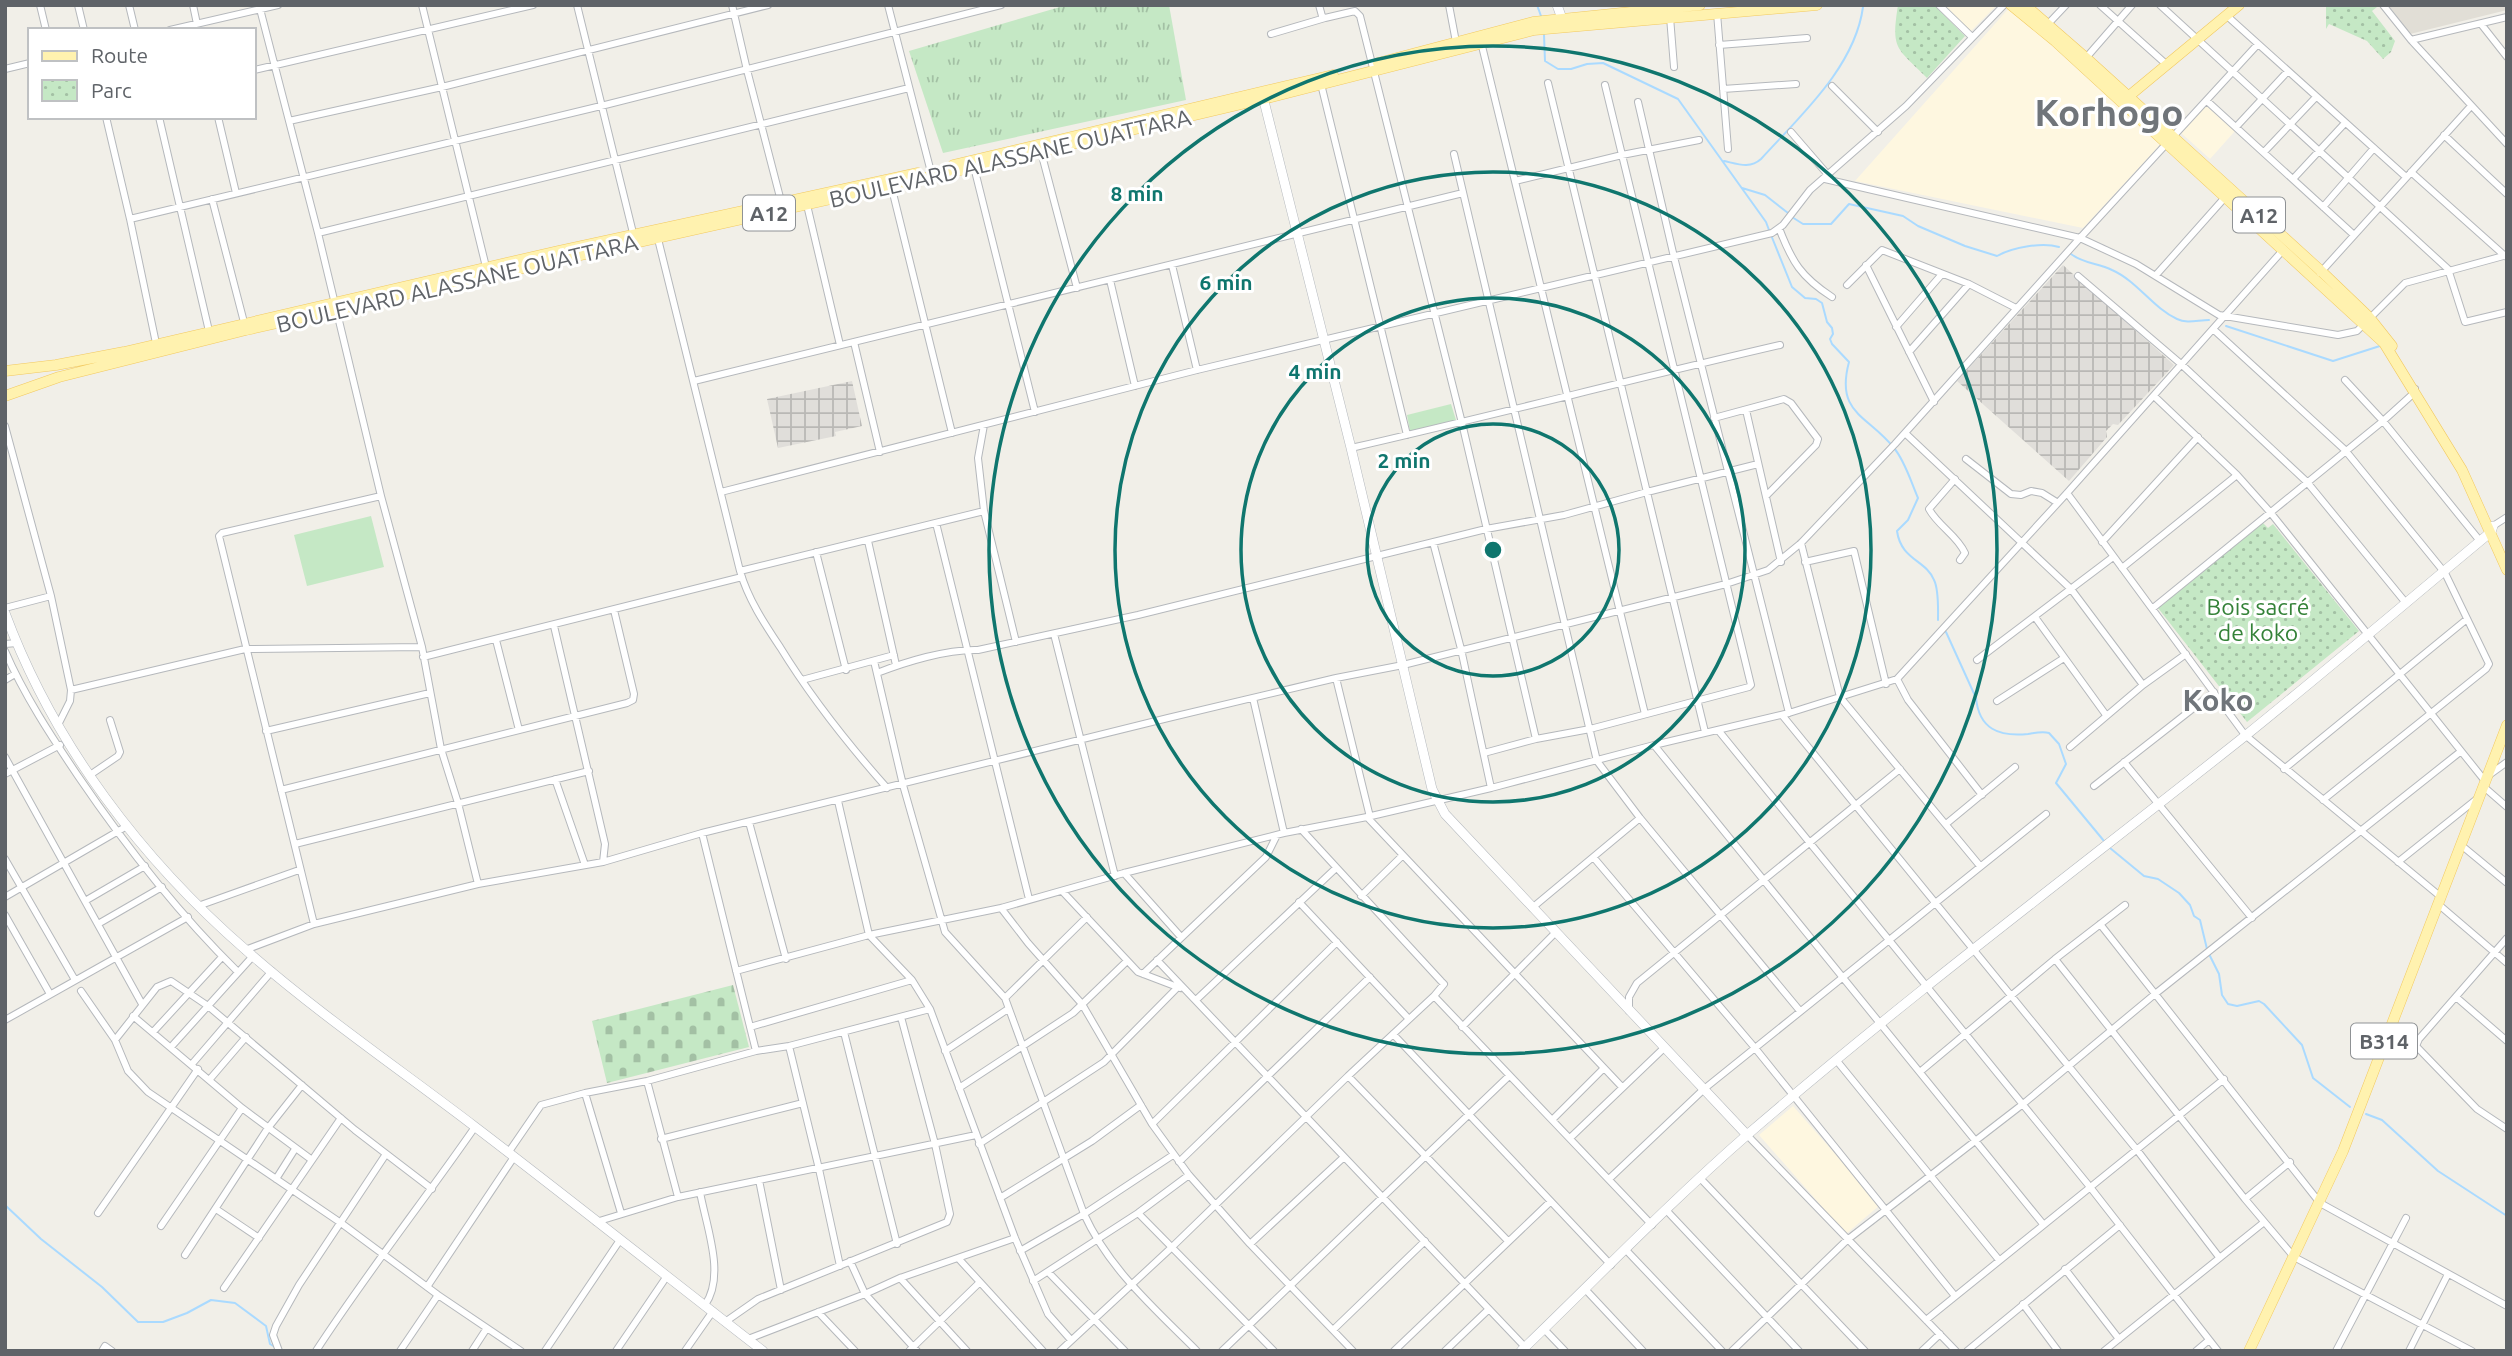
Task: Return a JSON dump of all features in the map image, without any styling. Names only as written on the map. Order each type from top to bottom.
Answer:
[{"type":"main road","name":"BOULEVARD ALASSANE OUATTARA","points":[[1665,12],[1700,5]]},
{"type":"main road","name":"BOULEVARD ALASSANE OUATTARA","points":[[783,206],[807,205],[831,195],[891,185],[1040,147],[1321,82],[1533,26],[1665,12],[1817,5]]},
{"type":"main road","name":"A12","points":[[2011,5],[2050,29]]},
{"type":"main road","name":"A12","points":[[2025,5],[2388,343],[2462,470],[2507,559]]},
{"type":"main road","points":[[2125,99],[2227,11],[2239,5]]},
{"type":"main road","name":"BOULEVARD ALASSANE OUATTARA","points":[[1374,68],[1456,42],[1480,40]]},
{"type":"main road","name":"BOULEVARD ALASSANE OUATTARA","points":[[5,371],[157,348],[635,238],[974,167],[1040,147]]},
{"type":"main road","name":"BOULEVARD ALASSANE OUATTARA","points":[[5,396],[209,331],[245,327]]},
{"type":"main road","name":"A12","points":[[2492,529],[2507,570]]},
{"type":"main road","name":"B314","points":[[2249,1351],[2343,1151],[2507,725]]},
{"type":"street","points":[[40,5],[46,28]]},
{"type":"street","points":[[78,5],[84,28]]},
{"type":"street","points":[[129,5],[135,28]]},
{"type":"street","points":[[193,5],[197,24]]},
{"type":"street","points":[[179,28],[260,7],[278,5]]},
{"type":"street","points":[[422,5],[487,272]]},
{"type":"street","points":[[256,70],[533,5]]},
{"type":"street","points":[[578,5],[635,238]]},
{"type":"street","points":[[289,121],[442,87],[733,9],[768,5]]},
{"type":"street","points":[[888,5],[931,174]]},
{"type":"street","points":[[1319,5],[1325,18]]},
{"type":"street","points":[[1449,5],[1456,42]]},
{"type":"street","points":[[1559,5],[1562,22]]},
{"type":"street","points":[[1939,5],[1972,37]]},
{"type":"street","points":[[722,492],[1198,370],[1772,233],[1787,220],[1810,190],[1827,178],[1906,106],[2004,5]]},
{"type":"street","points":[[2050,29],[2066,5]]},
{"type":"street","points":[[2100,5],[2166,64]]},
{"type":"street","points":[[2083,61],[2132,5]]},
{"type":"street","points":[[2160,5],[2448,269],[2465,323],[2507,312]]},
{"type":"street","points":[[2383,5],[2411,40],[2507,144]]},
{"type":"street","points":[[131,219],[601,106],[998,6]]},
{"type":"street","points":[[260,7],[381,496],[422,647],[441,749],[458,803],[478,884]]},
{"type":"street","points":[[733,9],[783,206]]},
{"type":"street","points":[[1716,10],[1728,149]]},
{"type":"street","points":[[2227,11],[2258,44],[2345,123],[2506,256]]},
{"type":"street","points":[[1271,34],[1325,18],[1359,12],[1462,423],[1536,739]]},
{"type":"street","points":[[1665,12],[1674,67]]},
{"type":"street","points":[[2411,40],[2507,18]]},
{"type":"street","points":[[2481,24],[2507,57]]},
{"type":"street","points":[[1719,45],[1807,38]]},
{"type":"street","points":[[1480,40],[1645,714]]},
{"type":"street","points":[[171,1047],[208,1006],[249,953],[314,924],[478,884],[603,862],[702,833],[1336,678],[1403,665],[1754,576],[1781,562],[1892,447],[2258,44]]},
{"type":"street","points":[[5,68],[28,63]]},
{"type":"street","points":[[2236,127],[2288,71]]},
{"type":"street","points":[[1321,82],[1407,435]]},
{"type":"street","points":[[1548,83],[1705,732]]},
{"type":"street","points":[[1723,89],[1796,84]]},
{"type":"street","points":[[1484,753],[1536,739],[1590,729],[1751,685],[1605,85]]},
{"type":"street","points":[[1832,86],[1878,132]]},
{"type":"street","points":[[318,233],[909,88]]},
{"type":"street","points":[[1262,95],[1378,555],[1432,789],[1437,800],[1445,814],[1555,933],[1956,1351]]},
{"type":"street","points":[[2264,152],[2316,97]]},
{"type":"street","points":[[2207,101],[2354,235]]},
{"type":"street","points":[[1638,102],[1786,714],[2137,1150],[2219,1257]]},
{"type":"street","points":[[2318,275],[2471,106]]},
{"type":"street","points":[[106,119],[131,219],[157,348]]},
{"type":"street","points":[[159,119],[209,331]]},
{"type":"street","points":[[218,119],[236,193]]},
{"type":"street","points":[[2293,179],[2345,123]]},
{"type":"street","points":[[1791,131],[1827,178],[2080,237],[2156,275],[2219,315],[2338,335],[2357,331],[2404,282],[2506,256]]},
{"type":"street","points":[[2444,135],[2507,194]]},
{"type":"street","points":[[1515,181],[1622,155],[1699,140]]},
{"type":"street","points":[[1040,147],[1077,288]]},
{"type":"street","points":[[2323,206],[2374,148]]},
{"type":"street","points":[[1454,154],[1567,624],[1597,761],[1640,818],[1800,1011]]},
{"type":"street","points":[[974,167],[1035,412]]},
{"type":"street","points":[[891,185],[952,433]]},
{"type":"street","points":[[694,381],[1463,193]]},
{"type":"street","points":[[2156,275],[2229,194]]},
{"type":"street","points":[[212,199],[245,327]]},
{"type":"street","points":[[807,205],[840,345]]},
{"type":"street","points":[[1779,228],[1787,249],[1808,281],[1832,297]]},
{"type":"street","points":[[657,234],[741,574],[755,606],[827,718],[887,788]]},
{"type":"street","points":[[736,971],[869,935],[1001,908],[1124,873],[1301,829],[1368,817],[1491,788],[1654,744],[1786,714],[1897,679],[2023,542],[2286,246]]},
{"type":"street","points":[[1847,285],[1882,250],[1969,285],[2016,308]]},
{"type":"street","points":[[1172,265],[1198,370]]},
{"type":"street","points":[[1866,265],[1934,402]]},
{"type":"street","points":[[1896,327],[1942,274]]},
{"type":"street","points":[[2078,276],[2181,364],[2307,482],[2406,603]]},
{"type":"street","points":[[1110,280],[1135,386]]},
{"type":"street","points":[[1909,352],[1969,285]]},
{"type":"street","points":[[2213,329],[2345,450],[2445,573],[2489,664],[2323,800]]},
{"type":"street","points":[[854,342],[880,452]]},
{"type":"street","points":[[1351,447],[1462,423],[1780,345]]},
{"type":"street","points":[[2345,380],[2383,421],[2480,541]]},
{"type":"street","points":[[2153,608],[2383,421],[2414,390]]},
{"type":"street","points":[[2154,396],[2237,475],[2270,512],[2485,785],[2507,807]]},
{"type":"street","points":[[1714,418],[1784,399],[1818,439],[1816,446],[1766,496]]},
{"type":"street","points":[[1746,410],[1781,562]]},
{"type":"street","points":[[984,425],[978,458],[984,511],[1016,642]]},
{"type":"street","points":[[5,426],[51,596],[71,690],[66,710],[58,725]]},
{"type":"street","points":[[1905,433],[2071,589],[2143,685]]},
{"type":"street","points":[[2102,542],[2198,437]]},
{"type":"street","points":[[1966,459],[2011,494],[2021,495],[2031,491],[2042,493],[2058,503]]},
{"type":"street","points":[[877,673],[897,665],[968,649],[978,650],[1138,615],[1486,529],[1593,508],[1758,464]]},
{"type":"street","points":[[2122,568],[2237,475]]},
{"type":"street","points":[[1955,479],[1929,509],[1934,520],[1962,546],[1965,553],[1960,560]]},
{"type":"street","points":[[2067,493],[2245,735],[2398,862],[2507,963]]},
{"type":"street","points":[[314,924],[219,536],[222,533],[381,496]]},
{"type":"street","points":[[423,657],[554,626],[816,552],[984,511]]},
{"type":"street","points":[[1157,960],[1465,1283],[1523,1349],[1747,1135],[1882,1023],[2445,573],[2507,517]]},
{"type":"street","points":[[936,523],[1029,899]]},
{"type":"street","points":[[868,541],[897,665]]},
{"type":"street","points":[[1433,542],[1461,649],[1491,788]]},
{"type":"street","points":[[1801,543],[1840,697],[1980,866]]},
{"type":"street","points":[[1805,562],[1854,551],[1886,684]]},
{"type":"street","points":[[816,552],[846,670]]},
{"type":"street","points":[[1977,660],[2113,557]]},
{"type":"street","points":[[51,596],[5,610],[17,643],[58,725],[90,775],[127,826],[198,906],[249,953],[761,1350]]},
{"type":"street","points":[[281,790],[576,717],[633,700],[634,694],[614,610]]},
{"type":"street","points":[[2035,617],[2106,715]]},
{"type":"street","points":[[2284,769],[2467,619]]},
{"type":"street","points":[[554,626],[605,844],[603,862]]},
{"type":"street","points":[[1054,634],[1115,876]]},
{"type":"street","points":[[496,640],[519,730]]},
{"type":"street","points":[[5,645],[17,643]]},
{"type":"street","points":[[71,690],[245,649],[422,647]]},
{"type":"street","points":[[5,651],[15,674],[58,746],[117,833],[222,957],[237,971]]},
{"type":"street","points":[[2070,747],[2143,685],[2186,654]]},
{"type":"street","points":[[802,680],[894,655]]},
{"type":"street","points":[[1997,701],[2064,658]]},
{"type":"street","points":[[874,662],[903,785],[946,934],[1005,998],[1096,1241],[1131,1284],[1197,1351]]},
{"type":"street","points":[[5,680],[15,674]]},
{"type":"street","points":[[1336,678],[1368,817],[1622,1087]]},
{"type":"street","points":[[1897,679],[1908,700],[1982,795]]},
{"type":"street","points":[[2094,786],[2214,692]]},
{"type":"street","points":[[266,731],[430,693]]},
{"type":"street","points":[[1143,974],[1266,857],[1281,834],[1253,698]]},
{"type":"street","points":[[90,775],[120,752],[110,720]]},
{"type":"street","points":[[1718,730],[2090,1187],[2218,1351]]},
{"type":"street","points":[[5,774],[68,741]]},
{"type":"street","points":[[1654,744],[2043,1224]]},
{"type":"street","points":[[1732,1351],[1847,1240],[2023,1104],[2155,994],[2460,752]]},
{"type":"street","points":[[5,757],[142,1004]]},
{"type":"street","points":[[2124,762],[2252,918]]},
{"type":"street","points":[[2398,862],[2507,762]]},
{"type":"street","points":[[1946,824],[2015,767]]},
{"type":"street","points":[[1629,1011],[1632,990],[1674,952],[1900,769]]},
{"type":"street","points":[[295,844],[589,771]]},
{"type":"street","points":[[555,779],[585,865]]},
{"type":"street","points":[[838,801],[869,935],[912,979],[930,1009],[1020,1251],[1048,1314],[1071,1340]]},
{"type":"street","points":[[1609,1179],[1704,1089],[2046,814]]},
{"type":"street","points":[[1532,908],[1640,818]]},
{"type":"street","points":[[749,822],[786,959]]},
{"type":"street","points":[[5,897],[127,826]]},
{"type":"street","points":[[1060,1351],[1171,1248],[1444,984],[1335,869],[1301,829]]},
{"type":"street","points":[[702,833],[756,1051]]},
{"type":"street","points":[[2461,845],[2507,883]]},
{"type":"street","points":[[1361,896],[1402,856]]},
{"type":"street","points":[[1594,858],[1755,1048],[1955,1296]]},
{"type":"street","points":[[5,859],[75,980]]},
{"type":"street","points":[[85,901],[145,866]]},
{"type":"street","points":[[1196,1000],[1335,869]]},
{"type":"street","points":[[198,906],[299,870]]},
{"type":"street","points":[[1124,873],[1181,937]]},
{"type":"street","points":[[98,924],[162,887]]},
{"type":"street","points":[[1063,892],[1127,961],[1143,974],[1182,988]]},
{"type":"street","points":[[1299,902],[1409,1019]]},
{"type":"street","points":[[1921,1072],[2011,995],[2125,905]]},
{"type":"street","points":[[1001,908],[1082,1004],[1173,1155],[1250,1244],[1353,1351]]},
{"type":"street","points":[[5,915],[50,994]]},
{"type":"street","points":[[5,1008],[8,1018],[188,917]]},
{"type":"street","points":[[1005,998],[1087,917]]},
{"type":"street","points":[[2100,924],[2320,1203],[2507,1306]]},
{"type":"street","points":[[1462,1027],[1555,933]]},
{"type":"street","points":[[2507,938],[2419,1039],[2416,1046],[2477,1109],[2507,1129]]},
{"type":"street","points":[[1152,1124],[1337,942]]},
{"type":"street","points":[[153,1032],[222,957]]},
{"type":"street","points":[[2055,959],[2263,1223],[2294,1257],[2472,1351]]},
{"type":"street","points":[[959,1088],[1073,1013],[1127,961]]},
{"type":"street","points":[[98,1213],[171,1109],[195,1066],[272,971]]},
{"type":"street","points":[[1179,1162],[1370,977]]},
{"type":"street","points":[[750,1027],[912,979]]},
{"type":"street","points":[[115,1040],[157,987],[166,981],[172,981],[228,1022],[341,1118],[432,1189]]},
{"type":"street","points":[[979,1144],[1113,1054],[1182,988]]},
{"type":"street","points":[[81,991],[115,1040],[128,1071],[148,1092],[341,1223],[438,1295],[521,1351]]},
{"type":"street","points":[[1434,996],[1652,1225]]},
{"type":"street","points":[[2456,998],[2507,1041]]},
{"type":"street","points":[[427,1287],[541,1105],[647,1081],[756,1051],[789,1046],[930,1009]]},
{"type":"street","points":[[944,1051],[1009,1009]]},
{"type":"street","points":[[133,1016],[242,1108],[312,1160]]},
{"type":"street","points":[[726,1321],[753,1302],[947,1222],[950,1214],[935,1144],[901,1017]]},
{"type":"street","points":[[844,1032],[897,1244]]},
{"type":"street","points":[[1393,1034],[1611,1265]]},
{"type":"street","points":[[210,1079],[246,1037]]},
{"type":"street","points":[[789,1046],[840,1266]]},
{"type":"street","points":[[1570,1138],[1664,1048]]},
{"type":"street","points":[[1837,1060],[1999,1260]]},
{"type":"street","points":[[1552,1120],[1604,1069]]},
{"type":"street","points":[[1348,1076],[1508,1241]]},
{"type":"street","points":[[1222,1351],[1509,1076]]},
{"type":"street","points":[[1926,1320],[2224,1079]]},
{"type":"street","points":[[647,1081],[678,1197]]},
{"type":"street","points":[[185,1255],[268,1128],[302,1085]]},
{"type":"street","points":[[585,1093],[621,1213]]},
{"type":"street","points":[[661,1139],[803,1103]]},
{"type":"street","points":[[1000,1198],[1141,1105]]},
{"type":"street","points":[[161,1226],[242,1108]]},
{"type":"street","points":[[224,1288],[341,1118]]},
{"type":"street","points":[[316,1351],[348,1301],[475,1127]]},
{"type":"street","points":[[596,1222],[678,1197],[976,1135]]},
{"type":"street","points":[[276,1179],[295,1149]]},
{"type":"street","points":[[279,1351],[273,1330],[299,1285],[386,1154]]},
{"type":"street","points":[[1020,1251],[1084,1214],[1173,1155]]},
{"type":"street","points":[[1250,1244],[1344,1157]]},
{"type":"street","points":[[2245,1199],[2290,1162]]},
{"type":"street","points":[[1033,1281],[1138,1213],[1189,1175]]},
{"type":"street","points":[[1700,1178],[1865,1351]]},
{"type":"street","points":[[759,1180],[782,1290]]},
{"type":"street","points":[[685,1351],[709,1308],[714,1271],[700,1192]]},
{"type":"street","points":[[1394,1351],[1550,1202]]},
{"type":"street","points":[[216,1209],[259,1238]]},
{"type":"street","points":[[1667,1211],[1799,1351]]},
{"type":"street","points":[[1138,1213],[1274,1351]]},
{"type":"street","points":[[2336,1351],[2406,1218]]},
{"type":"street","points":[[2104,1351],[2263,1223]]},
{"type":"street","points":[[1967,1351],[2120,1225]]},
{"type":"street","points":[[748,1339],[900,1278],[1015,1238]]},
{"type":"street","points":[[545,1351],[620,1240]]},
{"type":"street","points":[[1333,1330],[1425,1241]]},
{"type":"street","points":[[1626,1250],[1722,1351]]},
{"type":"street","points":[[958,1258],[1044,1351]]},
{"type":"street","points":[[850,1261],[865,1294],[913,1349],[979,1283]]},
{"type":"street","points":[[2065,1269],[2119,1339]]},
{"type":"street","points":[[1048,1272],[1125,1351]]},
{"type":"street","points":[[2409,1351],[2448,1274]]},
{"type":"street","points":[[616,1351],[667,1276]]},
{"type":"street","points":[[900,1278],[967,1351]]},
{"type":"street","points":[[1585,1289],[1643,1351]]},
{"type":"street","points":[[400,1351],[438,1295]]},
{"type":"street","points":[[2023,1304],[2058,1351]]},
{"type":"street","points":[[1445,1351],[1489,1309]]},
{"type":"street","points":[[818,1312],[855,1351]]},
{"type":"street","points":[[472,1351],[487,1328]]},
{"type":"street","points":[[1544,1329],[1564,1351]]},
{"type":"street","points":[[1922,1351],[1940,1334]]},
{"type":"street","points":[[2196,1351],[2209,1340]]},
{"type":"street","points":[[102,1351],[105,1346],[112,1351]]},
{"type":"shaded area","points":[[1943,5],[1997,5],[1970,32]]},
{"type":"shaded area","points":[[2388,5],[2507,5],[2507,10],[2410,34]]},
{"type":"shaded area","points":[[2010,7],[2160,145],[2083,228],[1855,181]]},
{"type":"shaded area","points":[[2205,105],[2235,131],[2210,159],[2180,132]]},
{"type":"shaded area","points":[[2063,265],[2174,365],[2118,425],[2113,424],[2106,431],[2107,437],[2069,481],[1957,381]]},
{"type":"shaded area","points":[[852,381],[862,426],[835,432],[836,436],[778,448],[767,399]]},
{"type":"shaded area","points":[[1793,1106],[1880,1205],[1846,1234],[1759,1135]]},
{"type":"green space","points":[[1067,5],[1169,5],[1186,100],[943,153],[909,51]]},
{"type":"green space","points":[[1898,5],[1934,5],[1965,36],[1927,78],[1898,47],[1895,31]]},
{"type":"green space","points":[[2326,5],[2375,5],[2377,7],[2372,11],[2395,41],[2391,52],[2383,59],[2367,41],[2329,24],[2326,29]]},
{"type":"green space","points":[[1451,404],[1456,420],[1410,431],[1407,415]]},
{"type":"green space","points":[[371,516],[384,567],[307,586],[294,535]]},
{"type":"green space","name":"Bois sacré de koko","points":[[2263,523],[2268,528],[2273,524],[2359,631],[2247,722],[2158,608]]},
{"type":"green space","points":[[733,985],[749,1047],[607,1083],[592,1021]]},
{"type":"waterway","points":[[1537,5],[1541,16]]},
{"type":"waterway","points":[[1724,161],[1744,165],[1757,162],[1808,108],[1849,50],[1863,7]]},
{"type":"waterway","points":[[1544,35],[1545,61],[1558,69],[1603,63],[1678,99],[1766,222],[1769,230]]},
{"type":"waterway","points":[[1742,188],[1765,195],[1788,213]]},
{"type":"waterway","points":[[1792,217],[1803,224],[1831,224],[1849,204],[1903,216],[1918,226],[1997,256],[2028,246],[2059,247]]},
{"type":"waterway","points":[[1771,235],[1792,287],[1805,298],[1816,299],[1822,303],[1827,322],[1832,328],[1832,344],[1849,362],[1846,393],[1850,403],[1894,448],[1908,472],[1918,498],[1908,520],[1897,531],[1899,541],[1908,554],[1930,573],[1936,584],[1938,620]]},
{"type":"waterway","points":[[2071,254],[2121,275],[2177,319],[2189,322],[2209,320]]},
{"type":"waterway","points":[[2226,326],[2333,361],[2383,345]]},
{"type":"waterway","points":[[1946,632],[1986,724],[2008,734],[2049,733],[2059,744],[2066,764],[2056,783],[2104,841]]},
{"type":"waterway","points":[[2110,848],[2144,876],[2158,879],[2179,893],[2190,905],[2194,916],[2200,920],[2207,949]]},
{"type":"waterway","points":[[2209,954],[2219,974],[2222,995],[2228,1004],[2237,1006],[2259,1001],[2264,1004],[2302,1045],[2313,1078],[2350,1107]]},
{"type":"waterway","points":[[2366,1114],[2382,1120],[2438,1171],[2507,1216]]},
{"type":"waterway","points":[[5,1205],[41,1239],[102,1287],[138,1322],[163,1322],[211,1300],[235,1303],[266,1326],[270,1344],[275,1347]]},
{"type":"district","name":"Korhogo","points":[[2109,112]]},
{"type":"district","name":"Koko","points":[[2218,700]]}]
